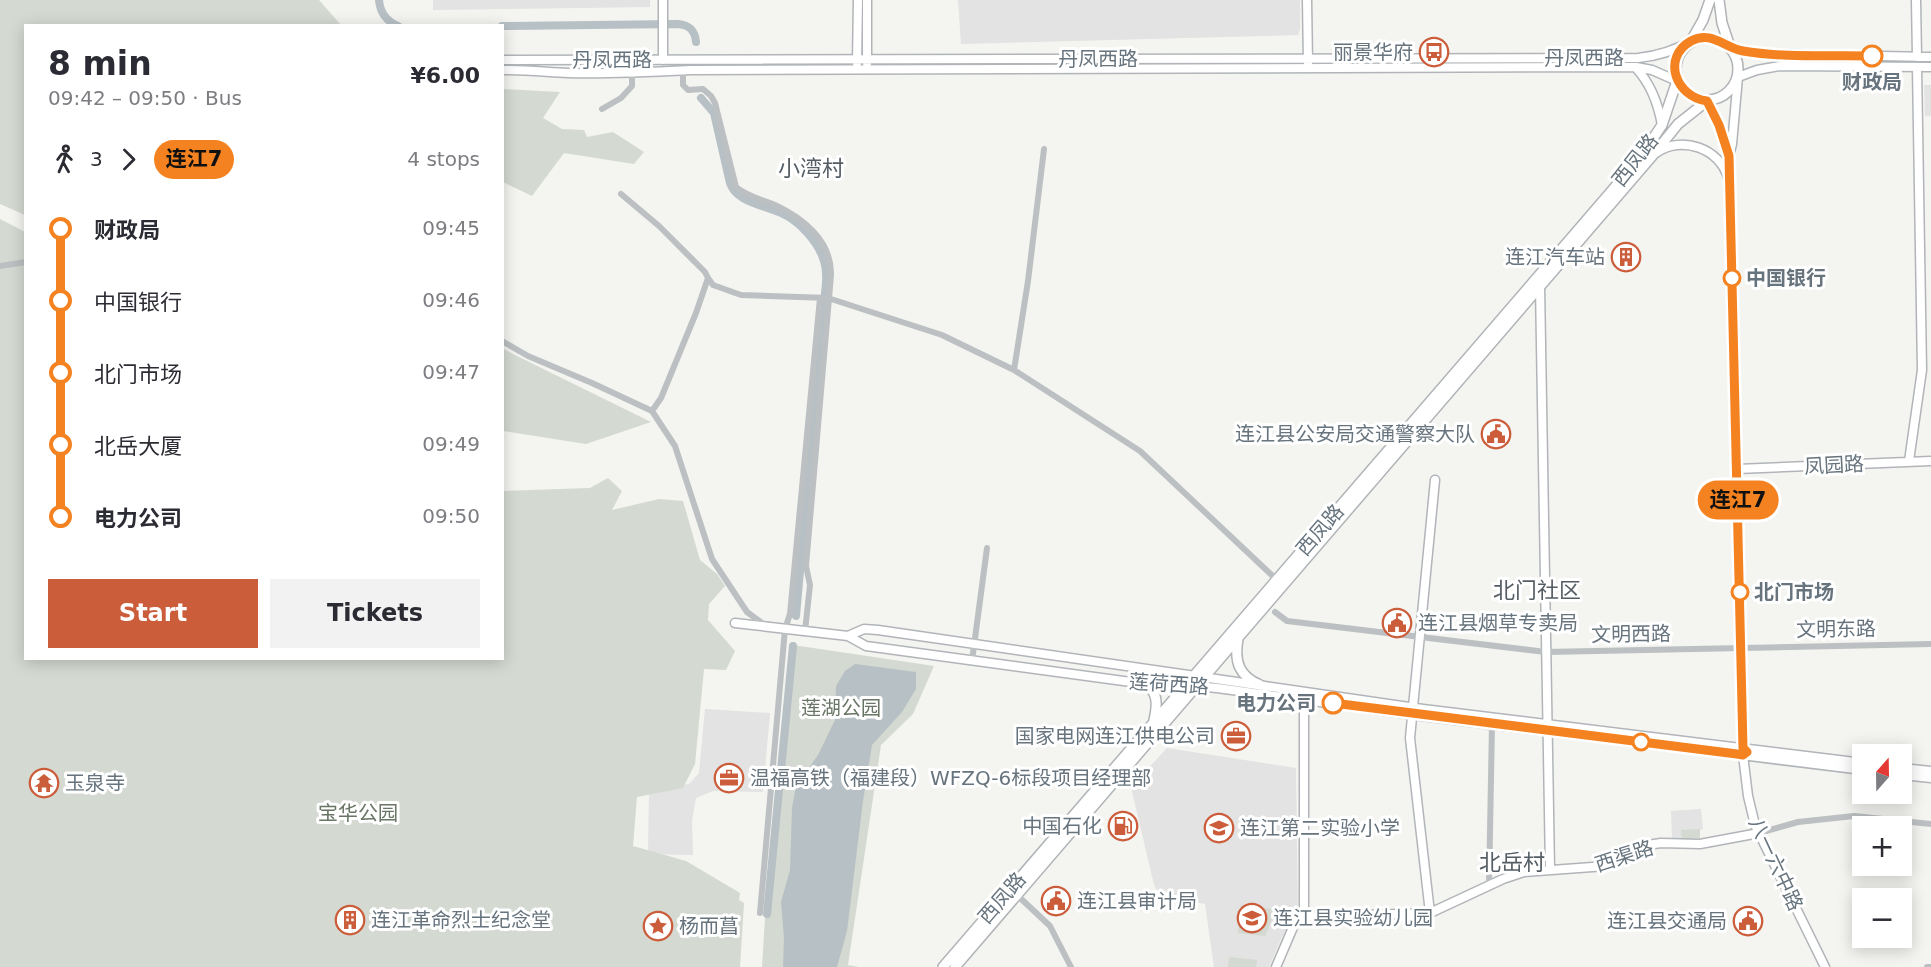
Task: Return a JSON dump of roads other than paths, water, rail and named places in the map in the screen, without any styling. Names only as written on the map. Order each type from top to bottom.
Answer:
[{"type":"main road","points":[[663,0],[663,60]]},
{"type":"main road","points":[[857,69],[858,0]]},
{"type":"main road","points":[[867,0],[867,69]]},
{"type":"main road","points":[[1307,0],[1308,63]]},
{"type":"main road","points":[[1710,0],[1704,20],[1691,41],[1679,54],[1676,63],[1677,81],[1692,97],[1707,101],[1715,100],[1729,91],[1738,77],[1757,70],[1780,66],[1931,67]]},
{"type":"main road","points":[[1719,0],[1722,24],[1738,67],[1729,156]]},
{"type":"main road","points":[[1916,0],[1917,57]]},
{"type":"main road","points":[[1691,41],[1708,37],[1725,43],[1731,49],[1756,53],[1931,57]]},
{"type":"main road","name":"丹凤西路","points":[[504,70],[632,73],[682,70],[1638,58],[1671,52],[1691,41]]},
{"type":"main road","name":"丹凤西路","points":[[504,60],[867,60],[1636,67],[1652,70],[1677,81]]},
{"type":"main road","points":[[1636,67],[1653,94],[1660,111],[1662,125]]},
{"type":"main road","points":[[1909,461],[1922,370],[1917,67]]},
{"type":"main road","name":"西凤路","points":[[943,967],[1640,158],[1662,125],[1677,81]]},
{"type":"main road","points":[[1707,101],[1719,125],[1729,156]]},
{"type":"main road","name":"西凤路","points":[[955,967],[1678,124],[1707,101]]},
{"type":"main road","points":[[1653,155],[1674,145],[1684,144],[1698,147],[1719,161],[1727,173],[1730,185]]},
{"type":"main road","name":"八一六中路","points":[[1729,156],[1743,751],[1749,804],[1759,833],[1825,967]]},
{"type":"main road","points":[[1540,286],[1550,870]]},
{"type":"main road","name":"凤园路","points":[[1737,469],[1931,461]]},
{"type":"main road","points":[[1430,913],[1411,746],[1435,480]]},
{"type":"main road","name":"莲荷西路","points":[[735,623],[848,636],[866,646],[1120,681],[1197,686],[1743,751]]},
{"type":"main road","name":"莲荷西路","points":[[848,636],[868,629],[1194,675],[1492,724],[1547,727]]},
{"type":"main road","points":[[1238,639],[1236,656],[1241,670],[1250,681],[1260,686]]},
{"type":"main road","points":[[1143,668],[1142,681],[1149,685],[1156,696],[1153,724]]},
{"type":"main road","points":[[1276,967],[1292,929],[1304,917],[1304,699]]},
{"type":"main road","points":[[1743,751],[1852,762]]},
{"type":"main road","points":[[1743,751],[1852,768]]},
{"type":"main road","points":[[1912,769],[1931,771]]},
{"type":"main road","points":[[1912,776],[1931,778]]},
{"type":"main road","name":"西渠路","points":[[1304,917],[1430,913],[1524,872],[1606,866],[1640,848],[1654,844],[1694,845],[1759,833]]},
{"type":"street","points":[[682,70],[683,85],[688,90],[703,89],[715,103],[736,187],[791,214],[809,227],[821,242],[830,265],[806,566],[810,585],[805,631]]},
{"type":"street","points":[[603,109],[621,98],[633,86],[632,73]]},
{"type":"street","points":[[1014,370],[1028,281],[1044,149]]},
{"type":"street","points":[[621,194],[659,226],[705,272],[713,285],[741,295],[828,298],[942,335],[1014,370],[1140,451],[1277,580]]},
{"type":"street","points":[[0,266],[24,262]]},
{"type":"street","points":[[652,411],[661,398],[708,278]]},
{"type":"street","points":[[760,913],[785,629],[790,614],[820,297]]},
{"type":"street","points":[[504,342],[528,356],[652,411],[675,446],[712,559],[747,612],[767,627]]},
{"type":"street","points":[[972,661],[987,548]]},
{"type":"street","name":"文明西路","points":[[1275,612],[1287,621],[1546,652],[1741,648]]},
{"type":"street","name":"文明东路","points":[[1741,648],[1931,644]]},
{"type":"street","points":[[1490,886],[1492,724]]},
{"type":"street","points":[[1759,833],[1798,822],[1854,816],[1931,824]]},
{"type":"street","points":[[1017,895],[1050,926],[1071,967]]},
{"type":"waterway","points":[[379,0],[384,16],[394,24]]},
{"type":"waterway","points":[[504,26],[678,24],[691,29],[696,42]]},
{"type":"waterway","points":[[701,98],[714,113],[733,189],[744,199],[781,213],[801,226],[813,239],[825,267],[826,286],[796,616]]},
{"type":"waterway","points":[[767,914],[793,646]]},
{"type":"place","name":"丽景华府","points":[[1434,52]]},
{"type":"place","name":"财政局","points":[[1872,56]]},
{"type":"place","name":"连江汽车站","points":[[1626,257]]},
{"type":"place","name":"中国银行","points":[[1732,278]]},
{"type":"place","name":"连江县公安局交通警察大队","points":[[1496,434]]},
{"type":"place","name":"北门市场","points":[[1740,592]]},
{"type":"place","name":"连江县烟草专卖局","points":[[1397,623]]},
{"type":"place","name":"电力公司","points":[[1333,703]]},
{"type":"place","name":"国家电网连江供电公司","points":[[1236,736]]},
{"type":"place","name":"温福高铁（福建段）WFZQ-6标段项目经理部","points":[[729,778]]},
{"type":"place","name":"玉泉寺","points":[[44,783]]},
{"type":"place","name":"中国石化","points":[[1123,826]]},
{"type":"place","name":"连江第二实验小学","points":[[1219,828]]},
{"type":"place","name":"连江县审计局","points":[[1056,901]]},
{"type":"place","name":"连江县实验幼儿园","points":[[1252,918]]},
{"type":"place","name":"连江革命烈士纪念堂","points":[[350,920]]},
{"type":"place","name":"连江县交通局","points":[[1748,921]]},
{"type":"place","name":"杨而菖","points":[[658,926]]},
{"type":"district","name":"小湾村","points":[[811,168]]},
{"type":"district","name":"北门社区","points":[[1537,590]]},
{"type":"district","name":"北岳村","points":[[1512,862]]},
{"type":"park label","name":"莲湖公园","points":[[841,708]]},
{"type":"park label","name":"宝华公园","points":[[358,813]]}]
